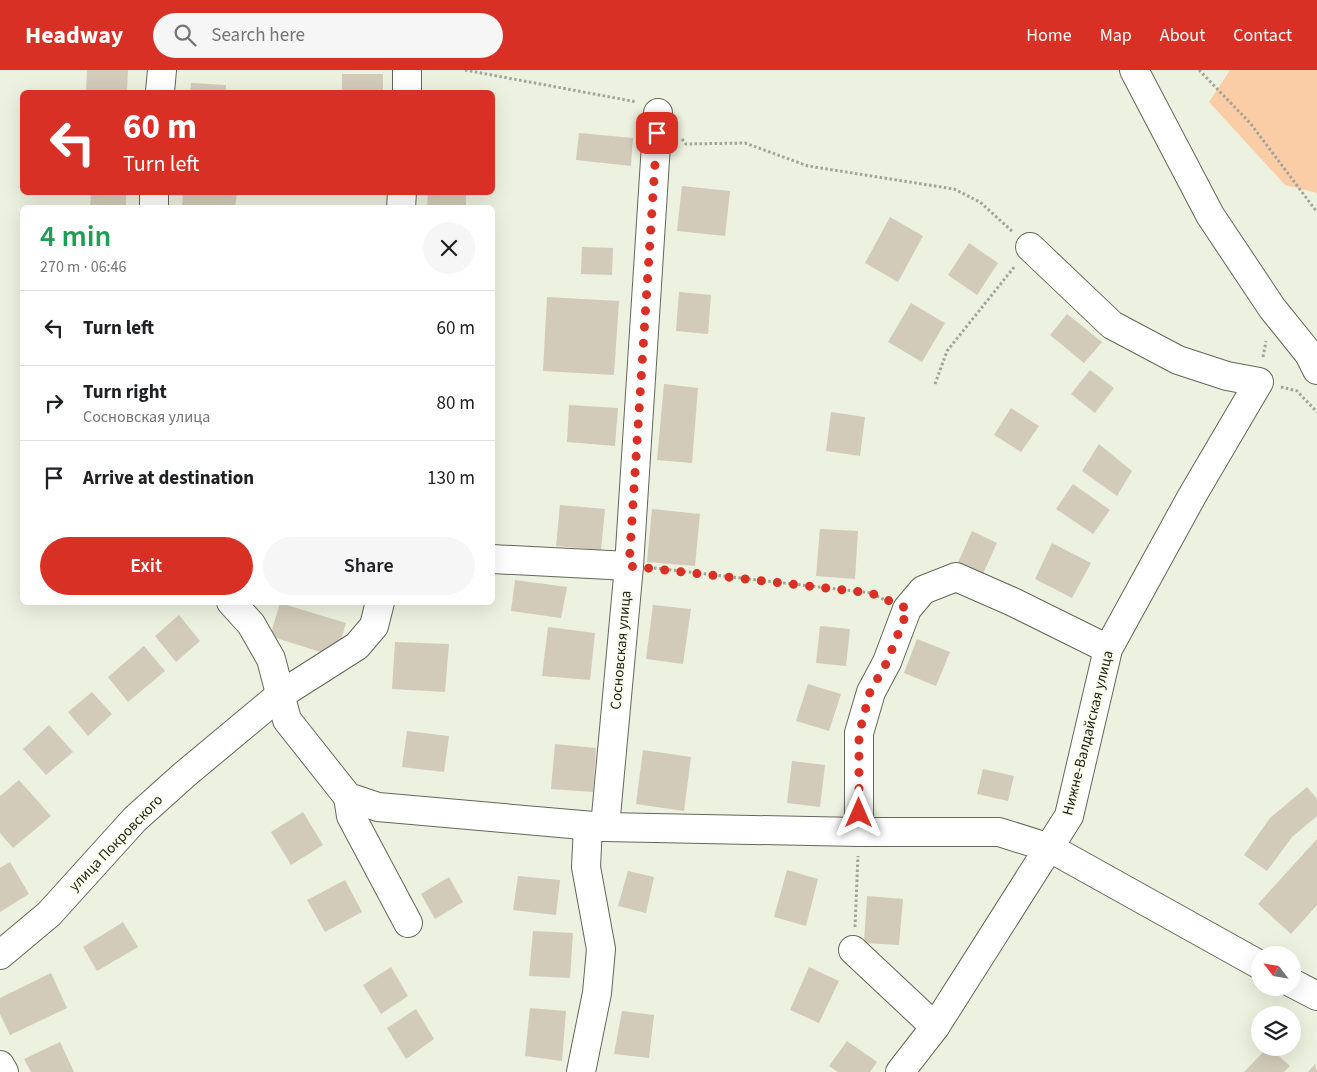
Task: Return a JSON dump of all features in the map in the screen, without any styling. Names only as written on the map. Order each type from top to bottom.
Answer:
[{"type":"street","points":[[160,90],[162,70]]},
{"type":"street","points":[[407,70],[407,90]]},
{"type":"street","points":[[1134,70],[1210,215],[1272,308],[1309,354],[1317,370]]},
{"type":"street","name":"Сосновская улица","points":[[581,1072],[597,994],[601,949],[586,867],[596,826],[629,566],[658,113]]},
{"type":"street","points":[[1030,247],[1119,330],[1178,360],[1227,376],[1259,382]]},
{"type":"street","name":"Нижне-Валдайская улица","points":[[900,1072],[935,1027],[1069,816],[1108,649],[1192,496],[1259,382]]},
{"type":"street","points":[[495,559],[629,566]]},
{"type":"street","points":[[859,832],[859,734],[870,692],[887,662],[908,609],[923,590],[956,577],[1013,602],[1108,649]]},
{"type":"street","points":[[235,605],[251,624],[271,659],[287,720],[348,798],[351,816],[408,923]]},
{"type":"street","name":"улица Покровского","points":[[0,954],[49,914],[135,819],[280,695],[357,646],[374,626],[379,605]]},
{"type":"street","points":[[348,798],[378,807],[596,826],[859,832],[998,832],[1050,848],[1251,960]]},
{"type":"street","points":[[854,950],[935,1027]]},
{"type":"street","points":[[1301,987],[1317,996]]},
{"type":"street","points":[[0,1064],[4,1072]]},
{"type":"path","points":[[465,70],[642,103],[658,113],[686,144],[745,144],[808,166],[954,189],[980,202],[1030,247],[947,351],[935,384]]},
{"type":"path","points":[[1199,70],[1251,124],[1317,212]]},
{"type":"path","points":[[1272,308],[1259,382],[1298,391],[1317,412]]},
{"type":"path","points":[[629,566],[871,593],[908,609]]},
{"type":"path","points":[[854,950],[859,832]]},
{"type":"shaded area","points":[[1230,70],[1317,70],[1317,193],[1285,185],[1209,102]]},
{"type":"building","points":[[87,70],[128,70],[127,90],[86,90]]},
{"type":"building","points":[[342,74],[383,74],[383,90],[342,90]]},
{"type":"building","points":[[191,83],[226,85],[226,90],[190,90]]},
{"type":"building","points":[[579,133],[633,138],[631,166],[576,160]]},
{"type":"building","points":[[682,186],[730,191],[725,236],[677,231]]},
{"type":"building","points":[[91,195],[126,195],[126,205],[90,205]]},
{"type":"building","points":[[183,195],[237,195],[235,205],[182,205]]},
{"type":"building","points":[[428,195],[466,195],[466,205],[427,205]]},
{"type":"building","points":[[890,217],[923,236],[898,282],[865,263]]},
{"type":"building","points":[[969,243],[998,263],[977,295],[948,275]]},
{"type":"building","points":[[582,247],[613,248],[612,275],[581,274]]},
{"type":"building","points":[[679,292],[711,295],[708,334],[676,331]]},
{"type":"building","points":[[547,297],[619,301],[614,375],[543,371]]},
{"type":"building","points":[[911,303],[945,323],[922,362],[888,342]]},
{"type":"building","points":[[1067,314],[1102,342],[1084,363],[1050,335]]},
{"type":"building","points":[[1090,370],[1114,388],[1095,413],[1071,394]]},
{"type":"building","points":[[664,384],[698,388],[692,463],[657,460]]},
{"type":"building","points":[[569,405],[618,408],[615,446],[567,442]]},
{"type":"building","points":[[1011,408],[1039,426],[1021,452],[994,435]]},
{"type":"building","points":[[831,412],[865,417],[860,456],[826,451]]},
{"type":"building","points":[[1099,444],[1132,471],[1117,496],[1082,471]]},
{"type":"building","points":[[1073,484],[1110,510],[1093,534],[1056,509]]},
{"type":"building","points":[[560,505],[605,509],[601,550],[556,546]]},
{"type":"building","points":[[652,509],[700,514],[695,566],[647,562]]},
{"type":"building","points":[[820,529],[858,531],[855,579],[816,576]]},
{"type":"building","points":[[972,531],[997,543],[982,576],[957,565]]},
{"type":"building","points":[[1052,543],[1091,563],[1072,598],[1035,579]]},
{"type":"building","points":[[515,580],[567,587],[561,618],[511,611]]},
{"type":"building","points":[[279,605],[287,605],[346,623],[336,657],[270,636]]},
{"type":"building","points":[[653,605],[691,609],[683,664],[646,659]]},
{"type":"building","points":[[179,615],[200,641],[176,662],[155,636]]},
{"type":"building","points":[[820,626],[850,629],[846,666],[816,663]]},
{"type":"building","points":[[548,627],[595,633],[590,680],[542,676]]},
{"type":"building","points":[[917,639],[950,652],[936,686],[904,673]]},
{"type":"building","points":[[395,642],[449,644],[445,692],[392,689]]},
{"type":"building","points":[[144,646],[165,671],[128,702],[108,677]]},
{"type":"building","points":[[808,684],[841,694],[829,731],[796,721]]},
{"type":"building","points":[[92,692],[112,714],[88,736],[68,712]]},
{"type":"building","points":[[49,725],[73,752],[46,775],[23,749]]},
{"type":"building","points":[[407,731],[449,736],[444,772],[402,767]]},
{"type":"building","points":[[555,744],[596,748],[593,792],[551,789]]},
{"type":"building","points":[[643,750],[691,757],[684,811],[636,804]]},
{"type":"building","points":[[792,761],[825,765],[820,807],[787,803]]},
{"type":"building","points":[[983,769],[1014,776],[1008,801],[977,794]]},
{"type":"building","points":[[19,780],[51,816],[13,848],[0,833],[0,796]]},
{"type":"building","points":[[1307,787],[1317,799],[1317,816],[1292,837],[1267,871],[1244,855],[1270,818]]},
{"type":"building","points":[[303,812],[323,845],[291,865],[271,832]]},
{"type":"building","points":[[1317,839],[1317,905],[1291,934],[1258,904]]},
{"type":"building","points":[[10,862],[29,894],[0,912],[0,868]]},
{"type":"building","points":[[787,870],[818,879],[806,926],[774,917]]},
{"type":"building","points":[[628,871],[654,877],[646,913],[618,906]]},
{"type":"building","points":[[518,876],[560,880],[556,915],[513,910]]},
{"type":"building","points":[[449,877],[463,902],[435,919],[421,894]]},
{"type":"building","points":[[345,880],[362,912],[325,932],[307,900]]},
{"type":"building","points":[[867,896],[903,899],[899,945],[864,943]]},
{"type":"building","points":[[123,922],[138,947],[97,971],[83,947]]},
{"type":"building","points":[[533,931],[573,933],[570,978],[529,976]]},
{"type":"building","points":[[391,967],[408,996],[381,1014],[363,985]]},
{"type":"building","points":[[809,967],[839,981],[819,1023],[790,1010]]},
{"type":"building","points":[[51,973],[67,1008],[10,1035],[0,1014],[0,998]]},
{"type":"building","points":[[530,1008],[566,1011],[562,1061],[525,1056]]},
{"type":"building","points":[[416,1009],[434,1039],[406,1059],[387,1028]]},
{"type":"building","points":[[622,1011],[654,1015],[649,1058],[614,1054]]},
{"type":"building","points":[[847,1041],[877,1062],[870,1072],[838,1072],[829,1066]]},
{"type":"building","points":[[60,1042],[74,1072],[31,1072],[24,1059]]},
{"type":"building","points":[[1259,1056],[1279,1056],[1290,1066],[1284,1072],[1244,1072]]},
{"type":"building","points":[[1315,1064],[1317,1072],[1308,1072]]},
{"type":"route","points":[[657,133],[629,566],[871,593],[908,609],[887,662],[870,692],[859,734],[859,813]]}]
